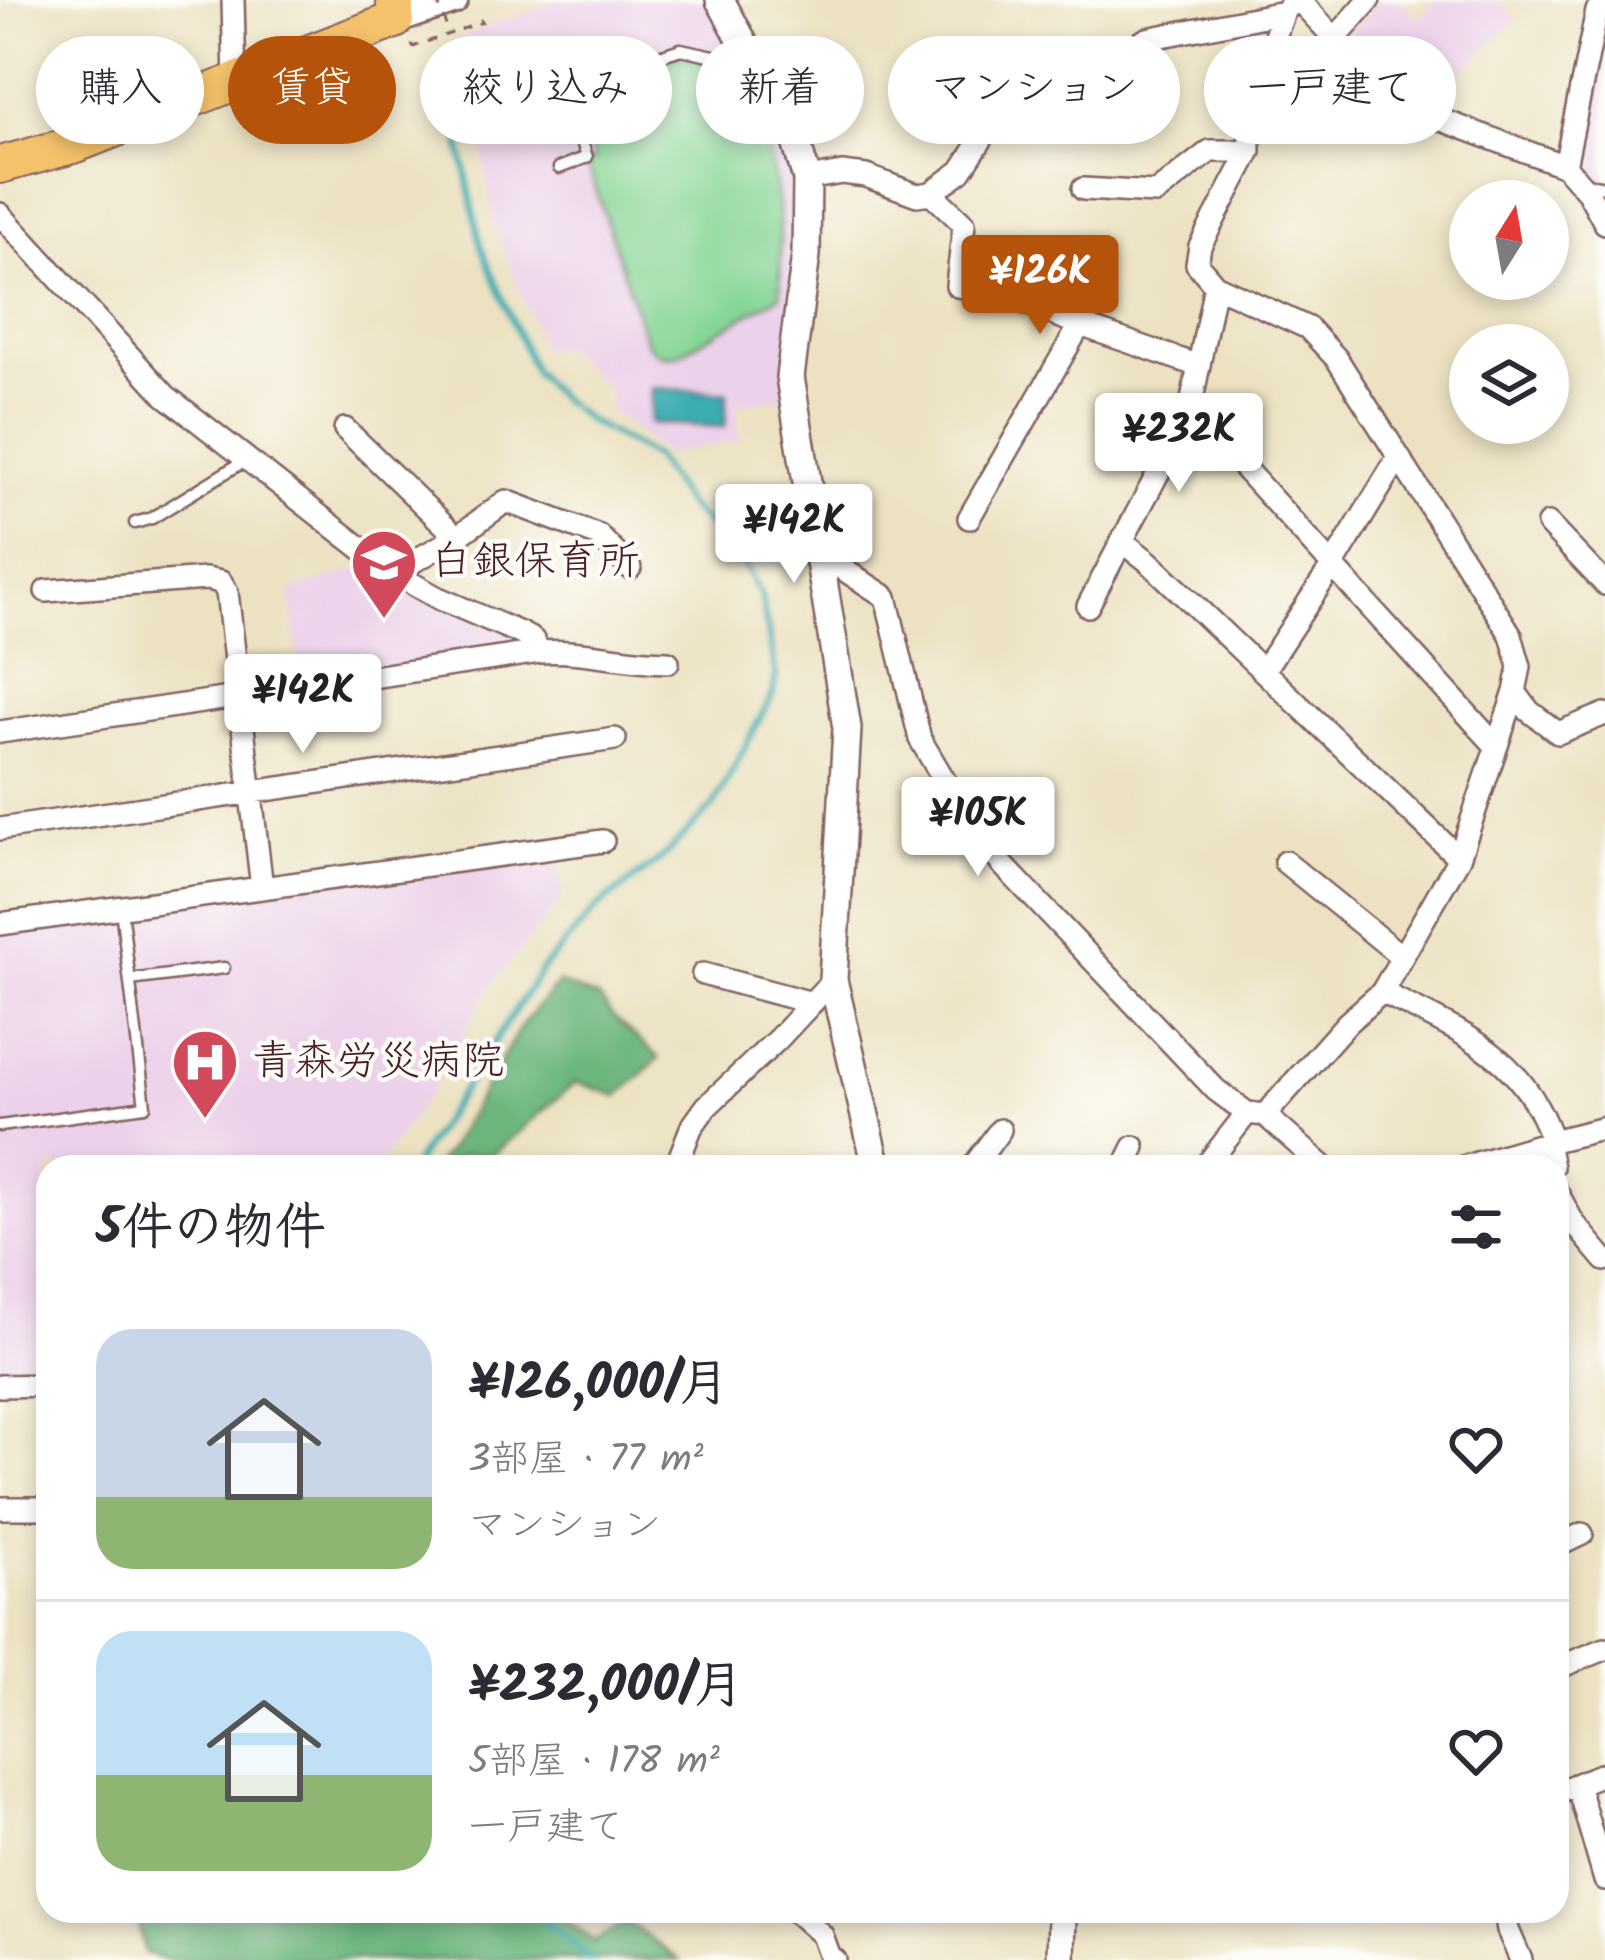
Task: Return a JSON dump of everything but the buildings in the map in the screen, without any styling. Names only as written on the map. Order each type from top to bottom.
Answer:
[{"type":"main road","points":[[361,36],[401,21]]},
{"type":"main road","points":[[0,164],[73,145],[228,86]]},
{"type":"street","points":[[233,0],[234,36]]},
{"type":"street","points":[[401,21],[454,0]]},
{"type":"street","points":[[720,0],[739,36]]},
{"type":"street","points":[[1338,36],[1369,0]]},
{"type":"street","points":[[807,179],[842,173],[866,176],[917,195],[931,193],[961,172],[991,125],[1013,109],[1052,96],[1147,38],[1293,4]]},
{"type":"street","points":[[1293,4],[1331,36]]},
{"type":"street","points":[[1217,1155],[1382,992],[1459,858],[1520,668],[1511,635],[1337,359],[1308,328],[1215,285],[1197,264],[1200,245],[1250,151],[1249,106],[1293,4]]},
{"type":"street","points":[[1572,174],[1596,7]]},
{"type":"street","points":[[1456,127],[1572,174],[1605,223]]},
{"type":"street","points":[[797,144],[807,179],[806,255],[790,377],[847,728],[833,980],[875,1155]]},
{"type":"street","points":[[1083,189],[1156,193],[1210,151],[1250,151]]},
{"type":"street","points":[[931,193],[964,224],[957,286],[1008,295],[1026,307],[1196,365]]},
{"type":"street","points":[[0,214],[166,396],[393,573],[438,598],[520,632],[540,652]]},
{"type":"street","points":[[1088,606],[1189,415],[1215,285]]},
{"type":"street","points":[[968,518],[1080,325]]},
{"type":"street","points":[[1189,415],[1215,436],[1496,746]]},
{"type":"street","points":[[345,429],[457,537]]},
{"type":"street","points":[[1263,671],[1398,458]]},
{"type":"street","points":[[393,573],[457,537],[506,500],[599,536],[630,568]]},
{"type":"street","points":[[1548,524],[1605,584]]},
{"type":"street","points":[[1122,542],[1459,858]]},
{"type":"street","points":[[821,555],[886,597],[920,739],[969,822],[1001,863],[1195,1069],[1309,1155]]},
{"type":"street","points":[[46,591],[206,579],[221,582],[227,592],[262,888]]},
{"type":"street","points":[[0,732],[540,652],[572,650],[628,662],[668,662]]},
{"type":"street","points":[[1515,692],[1529,711],[1558,733],[1605,714]]},
{"type":"street","points":[[0,829],[615,739]]},
{"type":"street","points":[[0,924],[603,841]]},
{"type":"street","points":[[1285,862],[1401,956]]},
{"type":"street","points":[[703,974],[812,1003]]},
{"type":"street","points":[[681,1155],[706,1107],[833,980]]},
{"type":"street","points":[[1382,992],[1490,1048],[1543,1114],[1551,1155]]},
{"type":"street","points":[[982,1155],[1000,1130]]},
{"type":"street","points":[[1505,1155],[1604,1130]]},
{"type":"street","points":[[1569,1214],[1605,1260]]},
{"type":"street","points":[[0,1385],[36,1385]]},
{"type":"street","points":[[0,1508],[36,1508]]},
{"type":"street","points":[[1569,1540],[1582,1534]]},
{"type":"street","points":[[1569,1662],[1605,1649]]},
{"type":"street","points":[[1569,1787],[1605,1773]]},
{"type":"street","points":[[1569,1793],[1605,1880]]},
{"type":"street","points":[[808,1923],[835,1960]]},
{"type":"street","points":[[1061,1960],[1062,1923]]},
{"type":"street","points":[[1507,1923],[1521,1960]]},
{"type":"lane","points":[[559,168],[586,157],[564,87],[680,49],[696,52]]},
{"type":"lane","points":[[1572,174],[1605,187]]},
{"type":"lane","points":[[135,523],[152,518],[248,459]]},
{"type":"lane","points":[[0,1126],[145,1106],[121,907]]},
{"type":"lane","points":[[130,980],[224,968]]},
{"type":"path","points":[[437,0],[449,34]]},
{"type":"path","points":[[401,21],[413,47],[480,20]]},
{"type":"shaded area","points":[[559,0],[710,0],[731,36],[696,36],[696,144],[784,144],[797,172],[787,397],[737,404],[739,441],[665,454],[609,409],[609,392],[562,346],[542,350],[493,220],[482,144],[672,144],[672,36],[463,36]]},
{"type":"shaded area","points":[[1380,0],[1399,0],[1419,19],[1436,0],[1497,0],[1516,18],[1456,78],[1456,36],[1352,36]]},
{"type":"shaded area","points":[[1605,20],[1605,206],[1576,157]]},
{"type":"shaded area","name":"白銀保育所","points":[[371,565],[509,634],[513,651],[301,680],[290,591]]},
{"type":"shaded area","name":"青森労災病院","points":[[555,846],[563,897],[488,989],[441,1077],[386,1155],[36,1155],[36,1385],[0,1386],[0,924]]},
{"type":"green space","points":[[682,55],[696,61],[696,144],[765,144],[780,228],[780,296],[677,355],[667,355],[646,341],[587,163],[594,159],[589,144],[672,144],[672,59]]},
{"type":"green space","points":[[558,983],[600,999],[659,1058],[618,1096],[576,1082],[493,1154],[444,1155],[448,1150],[521,1026]]},
{"type":"green space","points":[[139,1923],[571,1923],[594,1941],[628,1923],[679,1960],[252,1960],[242,1954],[166,1960],[145,1954]]},
{"type":"water","points":[[652,388],[727,393],[725,427],[650,423]]},
{"type":"waterway","points":[[420,1155],[542,969],[599,906],[662,858],[714,805],[773,694],[776,675],[761,596],[738,554],[687,505],[654,457],[587,420],[534,372],[481,247],[460,144]]},
{"type":"waterway","points":[[547,1923],[591,1960]]},
{"type":"place","name":"白銀保育所","points":[[384,621]]},
{"type":"place","name":"青森労災病院","points":[[205,1121]]}]
